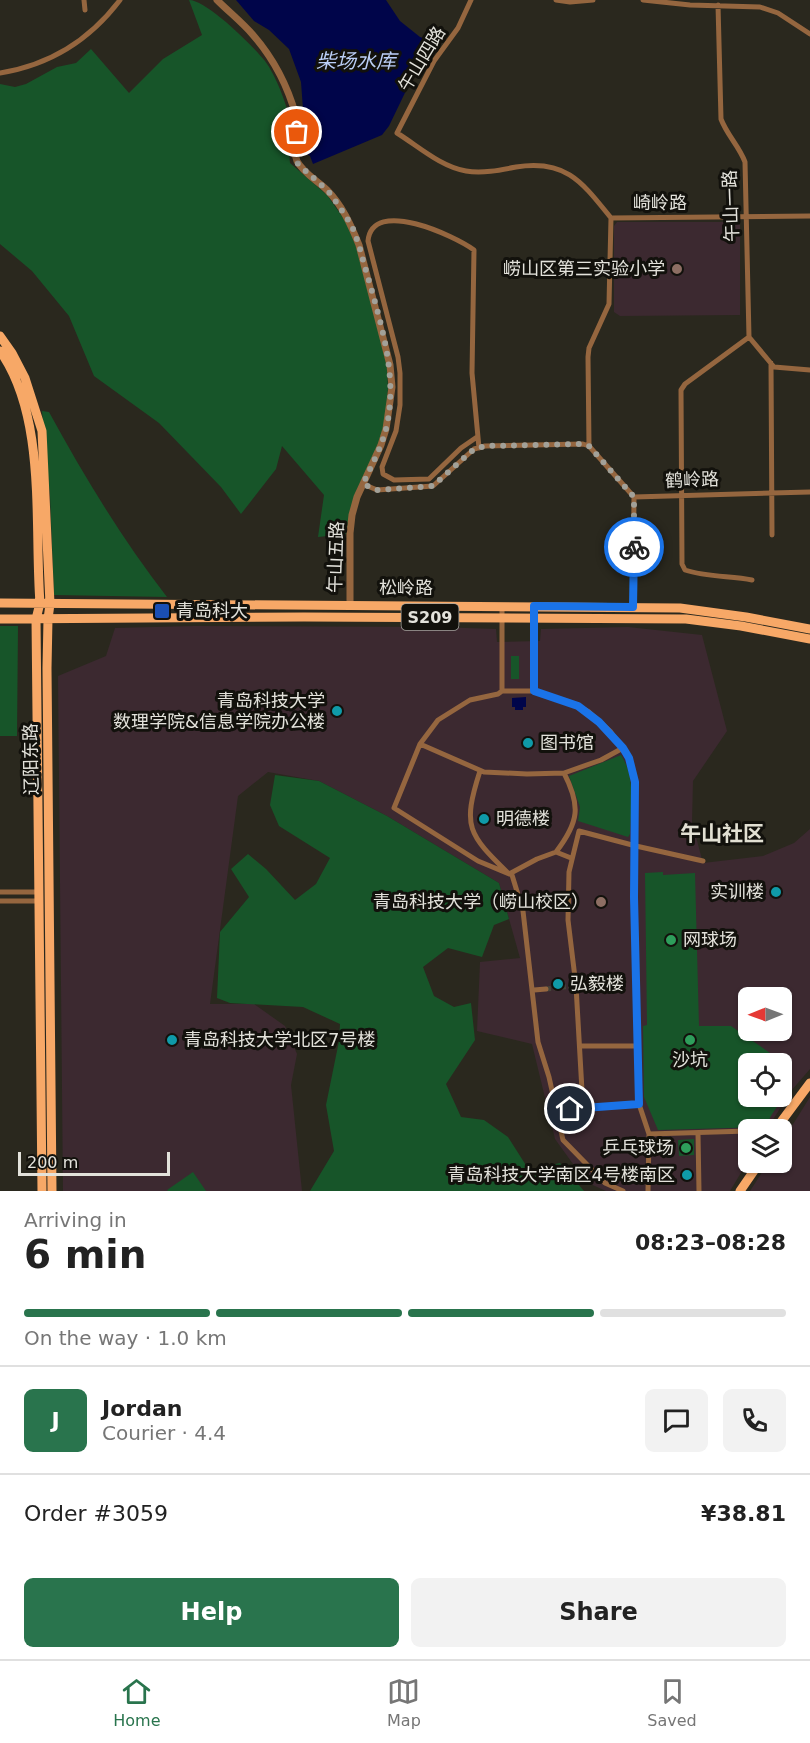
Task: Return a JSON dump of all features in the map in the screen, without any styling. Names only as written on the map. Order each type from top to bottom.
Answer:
[{"type":"main road","name":"辽阳东路","points":[[0,336],[25,378],[42,431],[45,604],[36,619],[42,1191]]},
{"type":"main road","name":"辽阳东路","points":[[0,351],[15,380],[32,431],[48,619],[52,1191]]},
{"type":"main road","name":"松岭路","points":[[0,603],[680,608],[810,629]]},
{"type":"main road","name":"松岭路","points":[[0,619],[686,619],[810,639]]},
{"type":"main road","points":[[784,1119],[810,1083]]},
{"type":"main road","points":[[791,1119],[810,1092]]},
{"type":"main road","points":[[734,1191],[746,1173]]},
{"type":"main road","points":[[740,1191],[752,1173]]},
{"type":"street","points":[[84,0],[85,10]]},
{"type":"street","points":[[0,74],[40,64],[73,46],[93,29],[120,0]]},
{"type":"street","name":"午山五路","points":[[217,0],[253,35],[275,65],[296,118],[294,153],[298,164],[328,191],[352,226],[390,365],[392,387],[386,429],[352,515],[350,605]]},
{"type":"street","name":"午山四路","points":[[397,133],[434,61],[458,28],[471,0]]},
{"type":"street","points":[[556,0],[570,2],[593,0]]},
{"type":"street","points":[[643,0],[690,5],[760,7],[778,13],[810,34]]},
{"type":"street","name":"午山一路","points":[[718,5],[720,111],[724,128],[741,152],[745,162],[749,337]]},
{"type":"street","name":"崎岭路","points":[[397,133],[447,165],[466,171],[496,171],[529,165],[551,165],[571,175],[591,193],[611,218],[810,216]]},
{"type":"street","points":[[589,446],[588,357],[589,348],[609,304],[611,218]]},
{"type":"street","points":[[477,437],[461,448],[429,479],[394,480],[383,474],[381,470],[396,431],[401,386],[398,357],[368,241],[369,232],[374,226],[387,221],[399,220],[416,224],[441,232],[474,250],[474,318],[471,362],[479,447]]},
{"type":"street","points":[[752,580],[694,573],[685,570],[682,564],[681,390],[685,384],[749,337],[774,367],[810,370]]},
{"type":"street","points":[[771,363],[772,535]]},
{"type":"street","points":[[363,484],[377,490],[433,486],[479,447],[532,443],[589,446],[634,497],[633,607]]},
{"type":"street","name":"鹤岭路","points":[[634,497],[810,492]]},
{"type":"street","points":[[502,606],[502,691]]},
{"type":"street","points":[[534,606],[534,691]]},
{"type":"street","points":[[509,874],[478,861],[394,808],[420,744],[438,720],[470,700],[498,694],[502,691],[534,691],[589,712],[610,731],[623,748],[629,758],[635,782],[634,897],[639,1104],[649,1134],[648,1191]]},
{"type":"street","points":[[420,744],[480,771],[527,774],[564,773],[601,760],[623,748]]},
{"type":"street","points":[[480,771],[472,795],[469,818],[474,835],[481,847],[512,875],[523,911],[534,990],[538,1042],[549,1077],[563,1140],[605,1184],[623,1191]]},
{"type":"street","points":[[509,874],[556,852],[570,834],[575,814],[574,793],[564,773]]},
{"type":"street","points":[[583,1108],[580,1046],[568,920],[569,872],[579,831],[703,861]]},
{"type":"street","points":[[556,852],[571,858]]},
{"type":"street","points":[[0,892],[39,896]]},
{"type":"street","points":[[0,901],[39,896]]},
{"type":"street","points":[[534,990],[546,989]]},
{"type":"street","points":[[580,1046],[638,1046]]},
{"type":"street","points":[[556,1110],[639,1104]]},
{"type":"street","points":[[649,1134],[738,1132]]},
{"type":"street","points":[[698,1134],[699,1191]]},
{"type":"shaded area","name":"崂山区第三实验小学","points":[[617,222],[735,222],[740,225],[740,315],[620,316],[614,312],[614,226]]},
{"type":"shaded area","name":"青岛科技大学（崂山校区）","points":[[194,626],[496,629],[497,642],[540,641],[541,629],[628,627],[702,635],[727,731],[693,781],[692,822],[703,863],[763,856],[794,843],[810,829],[810,1069],[792,1090],[792,1053],[738,1053],[738,1107],[781,1107],[773,1119],[738,1119],[738,1173],[741,1173],[730,1191],[606,1191],[586,1182],[555,1139],[532,1044],[477,1031],[480,962],[520,958],[499,883],[387,816],[319,781],[268,772],[238,796],[210,1004],[254,1004],[285,1026],[297,1054],[291,1085],[302,1191],[63,1191],[58,676],[106,656],[115,628]]},
{"type":"shaded area","points":[[810,1097],[810,1191],[750,1191],[762,1173],[792,1173],[792,1126]]},
{"type":"green space","points":[[189,0],[207,7],[218,15],[265,61],[280,90],[290,121],[290,163],[327,195],[346,222],[357,249],[387,365],[388,389],[385,421],[378,448],[357,489],[346,534],[318,537],[324,495],[282,446],[276,469],[241,514],[221,487],[159,423],[94,376],[69,316],[32,271],[0,244],[0,84],[15,87],[26,84],[57,67],[76,63],[91,49],[129,93],[163,59],[202,35]]},
{"type":"green space","points":[[42,411],[49,412],[104,507],[134,553],[167,597],[54,595],[50,496]]},
{"type":"green space","points":[[0,626],[18,626],[17,736],[0,736]]},
{"type":"green space","points":[[511,656],[519,656],[519,679],[511,679]]},
{"type":"green space","points":[[621,755],[629,773],[632,793],[628,837],[578,821],[580,807],[569,776]]},
{"type":"green space","points":[[275,775],[319,781],[387,816],[499,883],[509,919],[494,925],[482,957],[448,948],[423,967],[434,996],[454,1007],[471,1003],[475,1040],[446,1084],[461,1117],[484,1120],[508,1137],[529,1170],[560,1163],[584,1191],[310,1191],[334,1151],[326,1105],[339,1041],[340,1024],[303,1007],[230,1003],[217,998],[220,932],[249,897],[231,869],[248,854],[266,869],[295,900],[316,884],[330,858],[279,826],[270,805]]},
{"type":"green space","points":[[663,872],[663,875],[695,873],[699,1026],[731,1026],[738,1031],[738,1041],[753,1041],[770,1053],[738,1053],[738,1107],[777,1107],[769,1119],[738,1119],[738,1128],[658,1130],[644,1097],[643,1026],[647,1025],[645,873]]},
{"type":"green space","name":"乒乓球场","points":[[694,1139],[694,1155],[679,1156],[678,1140]]},
{"type":"green space","points":[[193,1172],[206,1191],[167,1190]]},
{"type":"water","name":"柴场水库","points":[[236,0],[386,0],[400,21],[420,37],[437,43],[427,47],[389,126],[382,135],[313,164],[307,154],[309,123],[303,109],[301,82],[289,49],[269,30],[254,21]]},
{"type":"water","points":[[526,697],[526,707],[523,707],[523,710],[515,710],[515,707],[512,707],[512,698]]},
{"type":"tunnel","points":[[546,989],[572,986]]},
{"type":"way so far","points":[[297,132],[294,153],[298,164],[328,191],[352,226],[390,365],[392,387],[386,429],[363,484],[377,490],[433,486],[474,449],[485,446],[532,443],[583,444],[589,446],[634,497],[634,547]]},
{"type":"place","name":"崂山区第三实验小学","points":[[677,269]]},
{"type":"place","name":"青岛科大","points":[[162,611]]},
{"type":"place","name":"青岛科技大学 数理学院&信息学院办公楼","points":[[337,711]]},
{"type":"place","name":"图书馆","points":[[528,743]]},
{"type":"place","name":"明德楼","points":[[484,819]]},
{"type":"place","name":"实训楼","points":[[776,892]]},
{"type":"place","name":"青岛科技大学（崂山校区）","points":[[601,902]]},
{"type":"place","name":"网球场","points":[[671,940]]},
{"type":"place","name":"弘毅楼","points":[[558,984]]},
{"type":"place","name":"青岛科技大学北区7号楼","points":[[172,1040]]},
{"type":"place","name":"沙坑","points":[[690,1040]]},
{"type":"place","name":"乒乓球场","points":[[686,1148]]},
{"type":"place","name":"青岛科技大学南区4号楼南区","points":[[687,1175]]},
{"type":"district","name":"午山社区","points":[[722,834]]},
{"type":"route","points":[[570,1109],[639,1104],[634,897],[635,782],[629,758],[623,748],[610,731],[589,712],[534,691],[534,606],[633,607],[634,547]]}]
